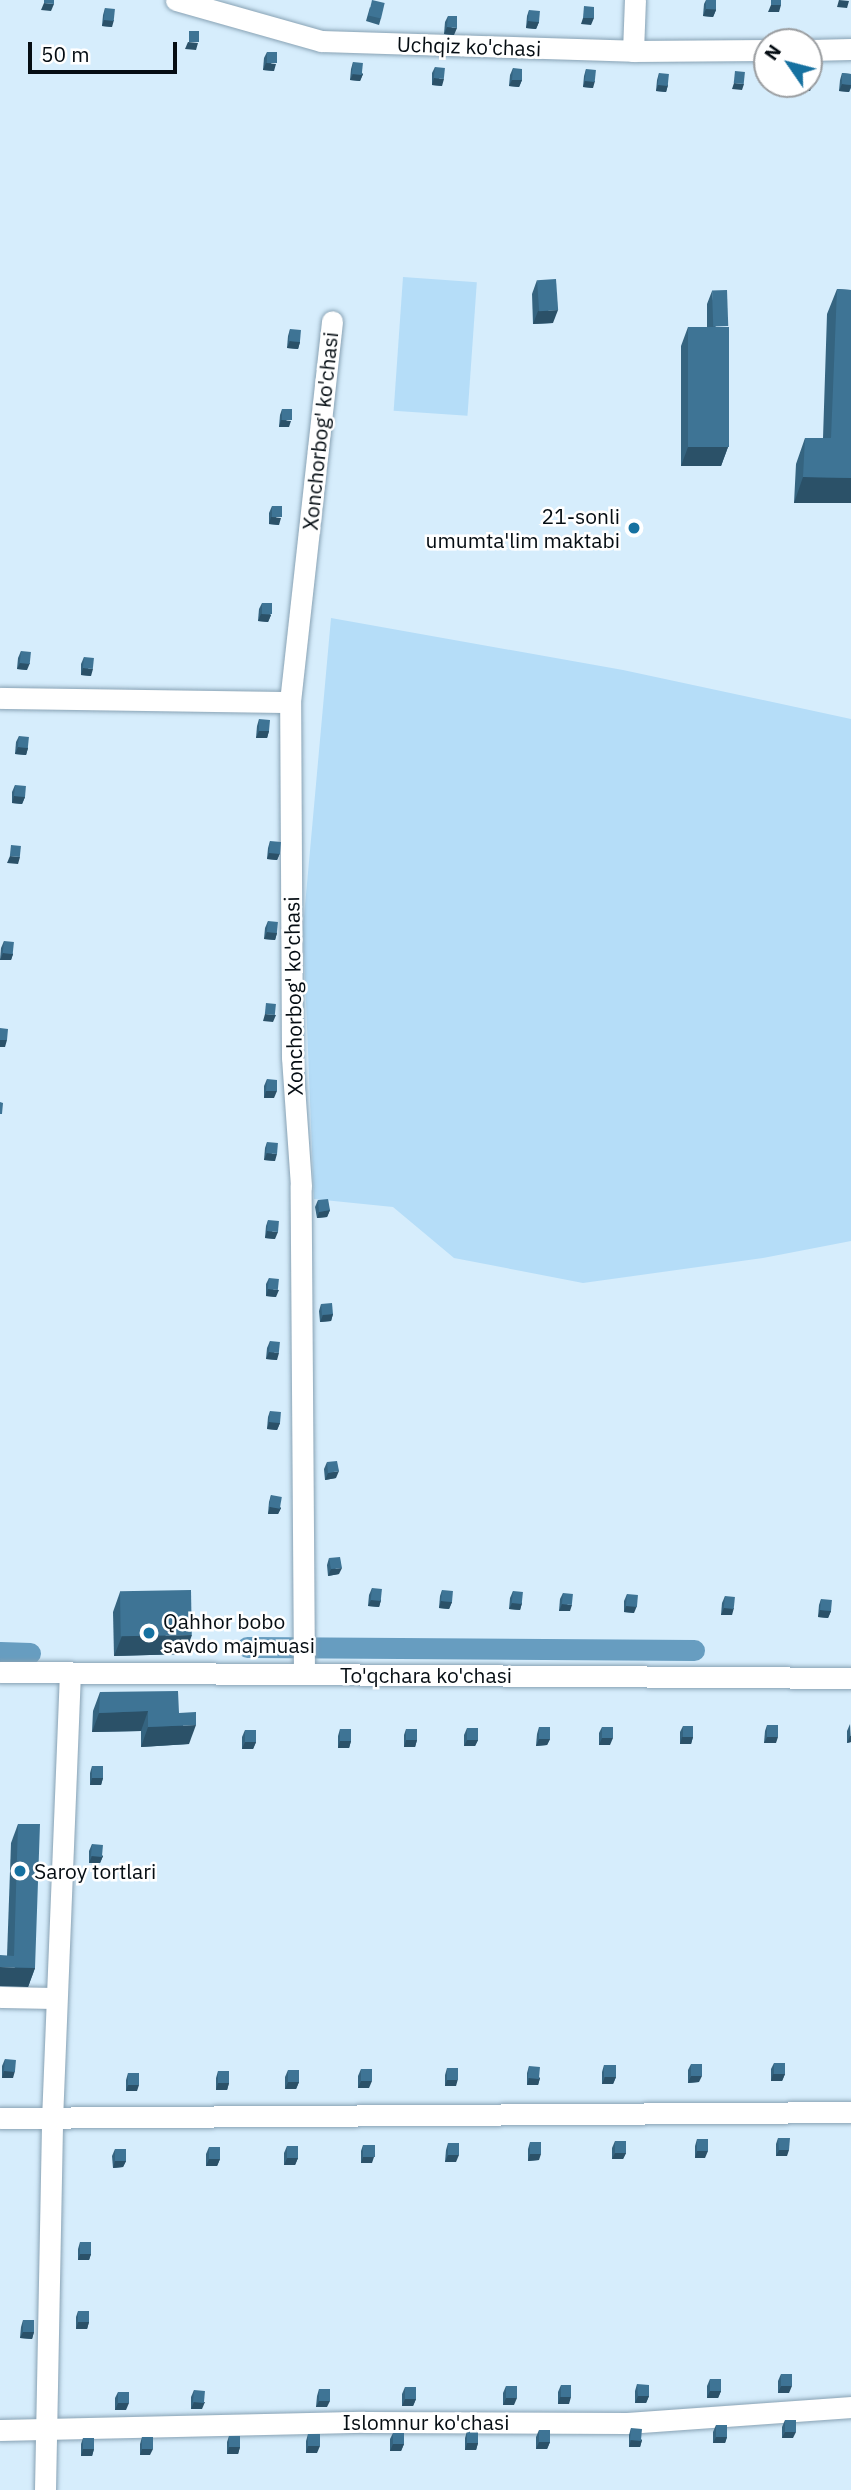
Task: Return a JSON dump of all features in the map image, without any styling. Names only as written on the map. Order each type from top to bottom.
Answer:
[{"type":"street","name":"Uchqiz ko'chasi","points":[[176,0],[321,41],[633,51],[753,50]]},
{"type":"street","points":[[633,51],[635,0]]},
{"type":"street","points":[[823,50],[851,49]]},
{"type":"street","name":"Xonchorbog' ko'chasi","points":[[304,1674],[301,1186],[292,1057],[290,702],[332,321]]},
{"type":"street","points":[[0,698],[290,702]]},
{"type":"street","name":"To'qchara ko'chasi","points":[[0,1672],[851,1678]]},
{"type":"street","points":[[46,2490],[51,2120],[70,1672]]},
{"type":"street","points":[[0,1997],[56,1998]]},
{"type":"street","points":[[0,2118],[51,2120],[851,2112]]},
{"type":"street","name":"Islomnur ko'chasi","points":[[0,2430],[47,2431],[364,2421],[627,2423],[851,2407]]},
{"type":"shaded area","points":[[403,277],[477,282],[467,416],[394,411]]},
{"type":"shaded area","points":[[331,618],[623,670],[851,719],[851,1241],[763,1258],[583,1283],[454,1258],[393,1207],[314,1199],[303,928]]},
{"type":"building","points":[[44,0],[54,0],[54,4],[44,3]]},
{"type":"building","points":[[372,0],[385,3],[381,19],[368,16]]},
{"type":"building","points":[[706,0],[716,0],[716,9],[706,9]]},
{"type":"building","points":[[771,0],[781,0],[781,5],[771,5]]},
{"type":"building","points":[[584,6],[594,7],[594,18],[583,18]]},
{"type":"building","points":[[105,8],[115,9],[114,21],[104,20]]},
{"type":"building","points":[[529,10],[540,11],[539,22],[528,21]]},
{"type":"building","points":[[448,16],[457,16],[457,28],[447,27]]},
{"type":"building","points":[[189,31],[199,31],[199,42],[189,42]]},
{"type":"building","points":[[267,52],[277,52],[277,63],[267,63]]},
{"type":"building","points":[[353,62],[363,63],[362,75],[352,74]]},
{"type":"building","points":[[435,67],[445,68],[444,79],[434,78]]},
{"type":"building","points":[[513,68],[522,69],[522,80],[512,80]]},
{"type":"building","points":[[586,69],[596,70],[595,82],[585,81]]},
{"type":"building","points":[[735,71],[745,72],[744,84],[734,83]]},
{"type":"building","points":[[659,73],[669,74],[668,86],[658,85]]},
{"type":"building","points":[[842,73],[851,74],[851,85],[842,84]]},
{"type":"building","points":[[556,279],[558,310],[539,311],[537,280]]},
{"type":"building","points":[[837,289],[851,290],[851,478],[803,477],[805,438],[831,438]]},
{"type":"building","points":[[727,290],[728,326],[713,327],[712,291]]},
{"type":"building","points":[[688,327],[729,327],[729,447],[688,447]]},
{"type":"building","points":[[290,329],[301,330],[300,342],[289,341]]},
{"type":"building","points":[[282,409],[292,409],[292,420],[282,420]]},
{"type":"building","points":[[272,506],[282,506],[282,517],[272,517]]},
{"type":"building","points":[[262,603],[272,603],[272,614],[262,614]]},
{"type":"building","points":[[21,651],[31,652],[30,664],[20,663]]},
{"type":"building","points":[[84,657],[94,658],[93,669],[83,668]]},
{"type":"building","points":[[259,719],[270,720],[269,731],[259,731]]},
{"type":"building","points":[[19,736],[29,737],[28,748],[18,747]]},
{"type":"building","points":[[15,785],[26,786],[25,797],[14,796]]},
{"type":"building","points":[[270,841],[281,842],[280,854],[269,853]]},
{"type":"building","points":[[11,845],[21,846],[20,857],[10,856]]},
{"type":"building","points":[[268,921],[278,922],[277,933],[267,932]]},
{"type":"building","points":[[4,941],[14,942],[13,954],[3,953]]},
{"type":"building","points":[[266,1003],[276,1004],[275,1015],[265,1014]]},
{"type":"building","points":[[0,1028],[8,1029],[7,1040],[0,1040]]},
{"type":"building","points":[[267,1079],[277,1080],[277,1091],[266,1091]]},
{"type":"building","points":[[267,1142],[278,1143],[277,1154],[266,1153]]},
{"type":"building","points":[[328,1199],[330,1210],[319,1212],[318,1200]]},
{"type":"building","points":[[268,1220],[279,1221],[278,1232],[267,1231]]},
{"type":"building","points":[[269,1278],[279,1279],[278,1290],[268,1289]]},
{"type":"building","points":[[332,1303],[333,1314],[322,1315],[321,1304]]},
{"type":"building","points":[[270,1341],[280,1342],[279,1353],[269,1352]]},
{"type":"building","points":[[270,1411],[281,1412],[280,1423],[269,1422]]},
{"type":"building","points":[[337,1461],[339,1471],[328,1473],[327,1462]]},
{"type":"building","points":[[271,1495],[282,1497],[280,1509],[269,1507]]},
{"type":"building","points":[[340,1557],[342,1568],[331,1569],[329,1558]]},
{"type":"building","points":[[372,1588],[382,1589],[381,1601],[371,1600]]},
{"type":"building","points":[[191,1590],[192,1635],[121,1636],[120,1591]]},
{"type":"building","points":[[442,1590],[453,1591],[452,1602],[441,1601]]},
{"type":"building","points":[[513,1591],[523,1592],[522,1604],[512,1603]]},
{"type":"building","points":[[563,1593],[573,1594],[572,1605],[562,1604]]},
{"type":"building","points":[[627,1594],[638,1595],[637,1607],[626,1606]]},
{"type":"building","points":[[725,1596],[735,1597],[734,1609],[724,1608]]},
{"type":"building","points":[[821,1599],[832,1600],[831,1611],[820,1610]]},
{"type":"building","points":[[178,1691],[179,1713],[196,1712],[196,1725],[148,1727],[148,1711],[99,1713],[100,1692]]},
{"type":"building","points":[[767,1725],[778,1725],[778,1737],[767,1737]]},
{"type":"building","points":[[683,1726],[693,1726],[693,1737],[683,1737]]},
{"type":"building","points":[[539,1727],[550,1727],[550,1739],[539,1739]]},
{"type":"building","points":[[602,1727],[613,1727],[613,1738],[602,1738]]},
{"type":"building","points":[[467,1728],[478,1728],[478,1740],[467,1740]]},
{"type":"building","points":[[340,1729],[351,1729],[351,1741],[340,1741]]},
{"type":"building","points":[[406,1729],[417,1729],[417,1740],[406,1740]]},
{"type":"building","points":[[245,1730],[256,1730],[256,1742],[245,1742]]},
{"type":"building","points":[[92,1766],[103,1766],[103,1778],[92,1778]]},
{"type":"building","points":[[18,1824],[40,1824],[35,1968],[0,1967],[0,1955],[14,1956]]},
{"type":"building","points":[[92,1844],[103,1845],[102,1857],[91,1856]]},
{"type":"building","points":[[5,2059],[16,2060],[15,2072],[4,2071]]},
{"type":"building","points":[[774,2063],[785,2063],[785,2074],[774,2074]]},
{"type":"building","points":[[691,2064],[702,2064],[702,2076],[691,2076]]},
{"type":"building","points":[[604,2065],[616,2065],[616,2077],[604,2077]]},
{"type":"building","points":[[529,2066],[540,2067],[539,2079],[528,2078]]},
{"type":"building","points":[[447,2068],[458,2068],[458,2080],[447,2080]]},
{"type":"building","points":[[361,2069],[372,2069],[372,2081],[361,2081]]},
{"type":"building","points":[[288,2070],[299,2070],[299,2082],[288,2082]]},
{"type":"building","points":[[218,2071],[229,2071],[229,2083],[218,2083]]},
{"type":"building","points":[[128,2073],[139,2073],[139,2085],[128,2085]]},
{"type":"building","points":[[778,2138],[790,2138],[789,2150],[779,2150]]},
{"type":"building","points":[[697,2139],[708,2139],[708,2151],[697,2151]]},
{"type":"building","points":[[615,2141],[626,2141],[626,2153],[615,2153]]},
{"type":"building","points":[[530,2142],[541,2142],[541,2154],[530,2154]]},
{"type":"building","points":[[448,2143],[459,2143],[459,2155],[448,2155]]},
{"type":"building","points":[[363,2145],[375,2145],[375,2157],[363,2157]]},
{"type":"building","points":[[287,2146],[298,2146],[298,2158],[287,2158]]},
{"type":"building","points":[[209,2147],[220,2147],[220,2159],[209,2159]]},
{"type":"building","points":[[115,2149],[126,2149],[126,2161],[115,2161]]},
{"type":"building","points":[[80,2242],[91,2242],[91,2254],[80,2254]]},
{"type":"building","points":[[78,2311],[89,2311],[89,2322],[78,2322]]},
{"type":"building","points":[[23,2320],[34,2320],[34,2332],[23,2332]]},
{"type":"building","points":[[781,2374],[792,2374],[792,2386],[781,2386]]},
{"type":"building","points":[[710,2379],[721,2379],[721,2391],[710,2391]]},
{"type":"building","points":[[637,2384],[649,2385],[649,2396],[638,2396]]},
{"type":"building","points":[[561,2385],[571,2385],[571,2397],[561,2397]]},
{"type":"building","points":[[506,2386],[517,2386],[517,2398],[506,2398]]},
{"type":"building","points":[[405,2387],[416,2387],[416,2399],[405,2399]]},
{"type":"building","points":[[319,2389],[330,2389],[330,2401],[319,2401]]},
{"type":"building","points":[[194,2390],[205,2391],[204,2403],[193,2402]]},
{"type":"building","points":[[118,2392],[129,2392],[129,2403],[118,2403]]},
{"type":"building","points":[[785,2420],[796,2420],[796,2432],[785,2432]]},
{"type":"building","points":[[716,2425],[727,2425],[727,2437],[716,2437]]},
{"type":"building","points":[[631,2428],[642,2429],[641,2441],[630,2440]]},
{"type":"building","points":[[539,2430],[550,2430],[550,2442],[539,2442]]},
{"type":"building","points":[[467,2431],[478,2431],[478,2443],[467,2443]]},
{"type":"building","points":[[393,2433],[404,2433],[404,2444],[393,2444]]},
{"type":"building","points":[[308,2434],[320,2434],[320,2446],[308,2446]]},
{"type":"building","points":[[229,2436],[240,2436],[240,2447],[229,2447]]},
{"type":"building","points":[[142,2437],[153,2437],[153,2449],[142,2449]]},
{"type":"building","points":[[83,2438],[94,2438],[94,2449],[83,2449]]},
{"type":"waterway","points":[[247,1647],[694,1650]]},
{"type":"waterway","points":[[0,1652],[30,1653]]},
{"type":"place","name":"21-sonli umumta'lim maktabi","points":[[634,528]]},
{"type":"place","name":"Qahhor bobo savdo majmuasi","points":[[149,1633]]},
{"type":"place","name":"Saroy tortlari","points":[[20,1871]]}]
